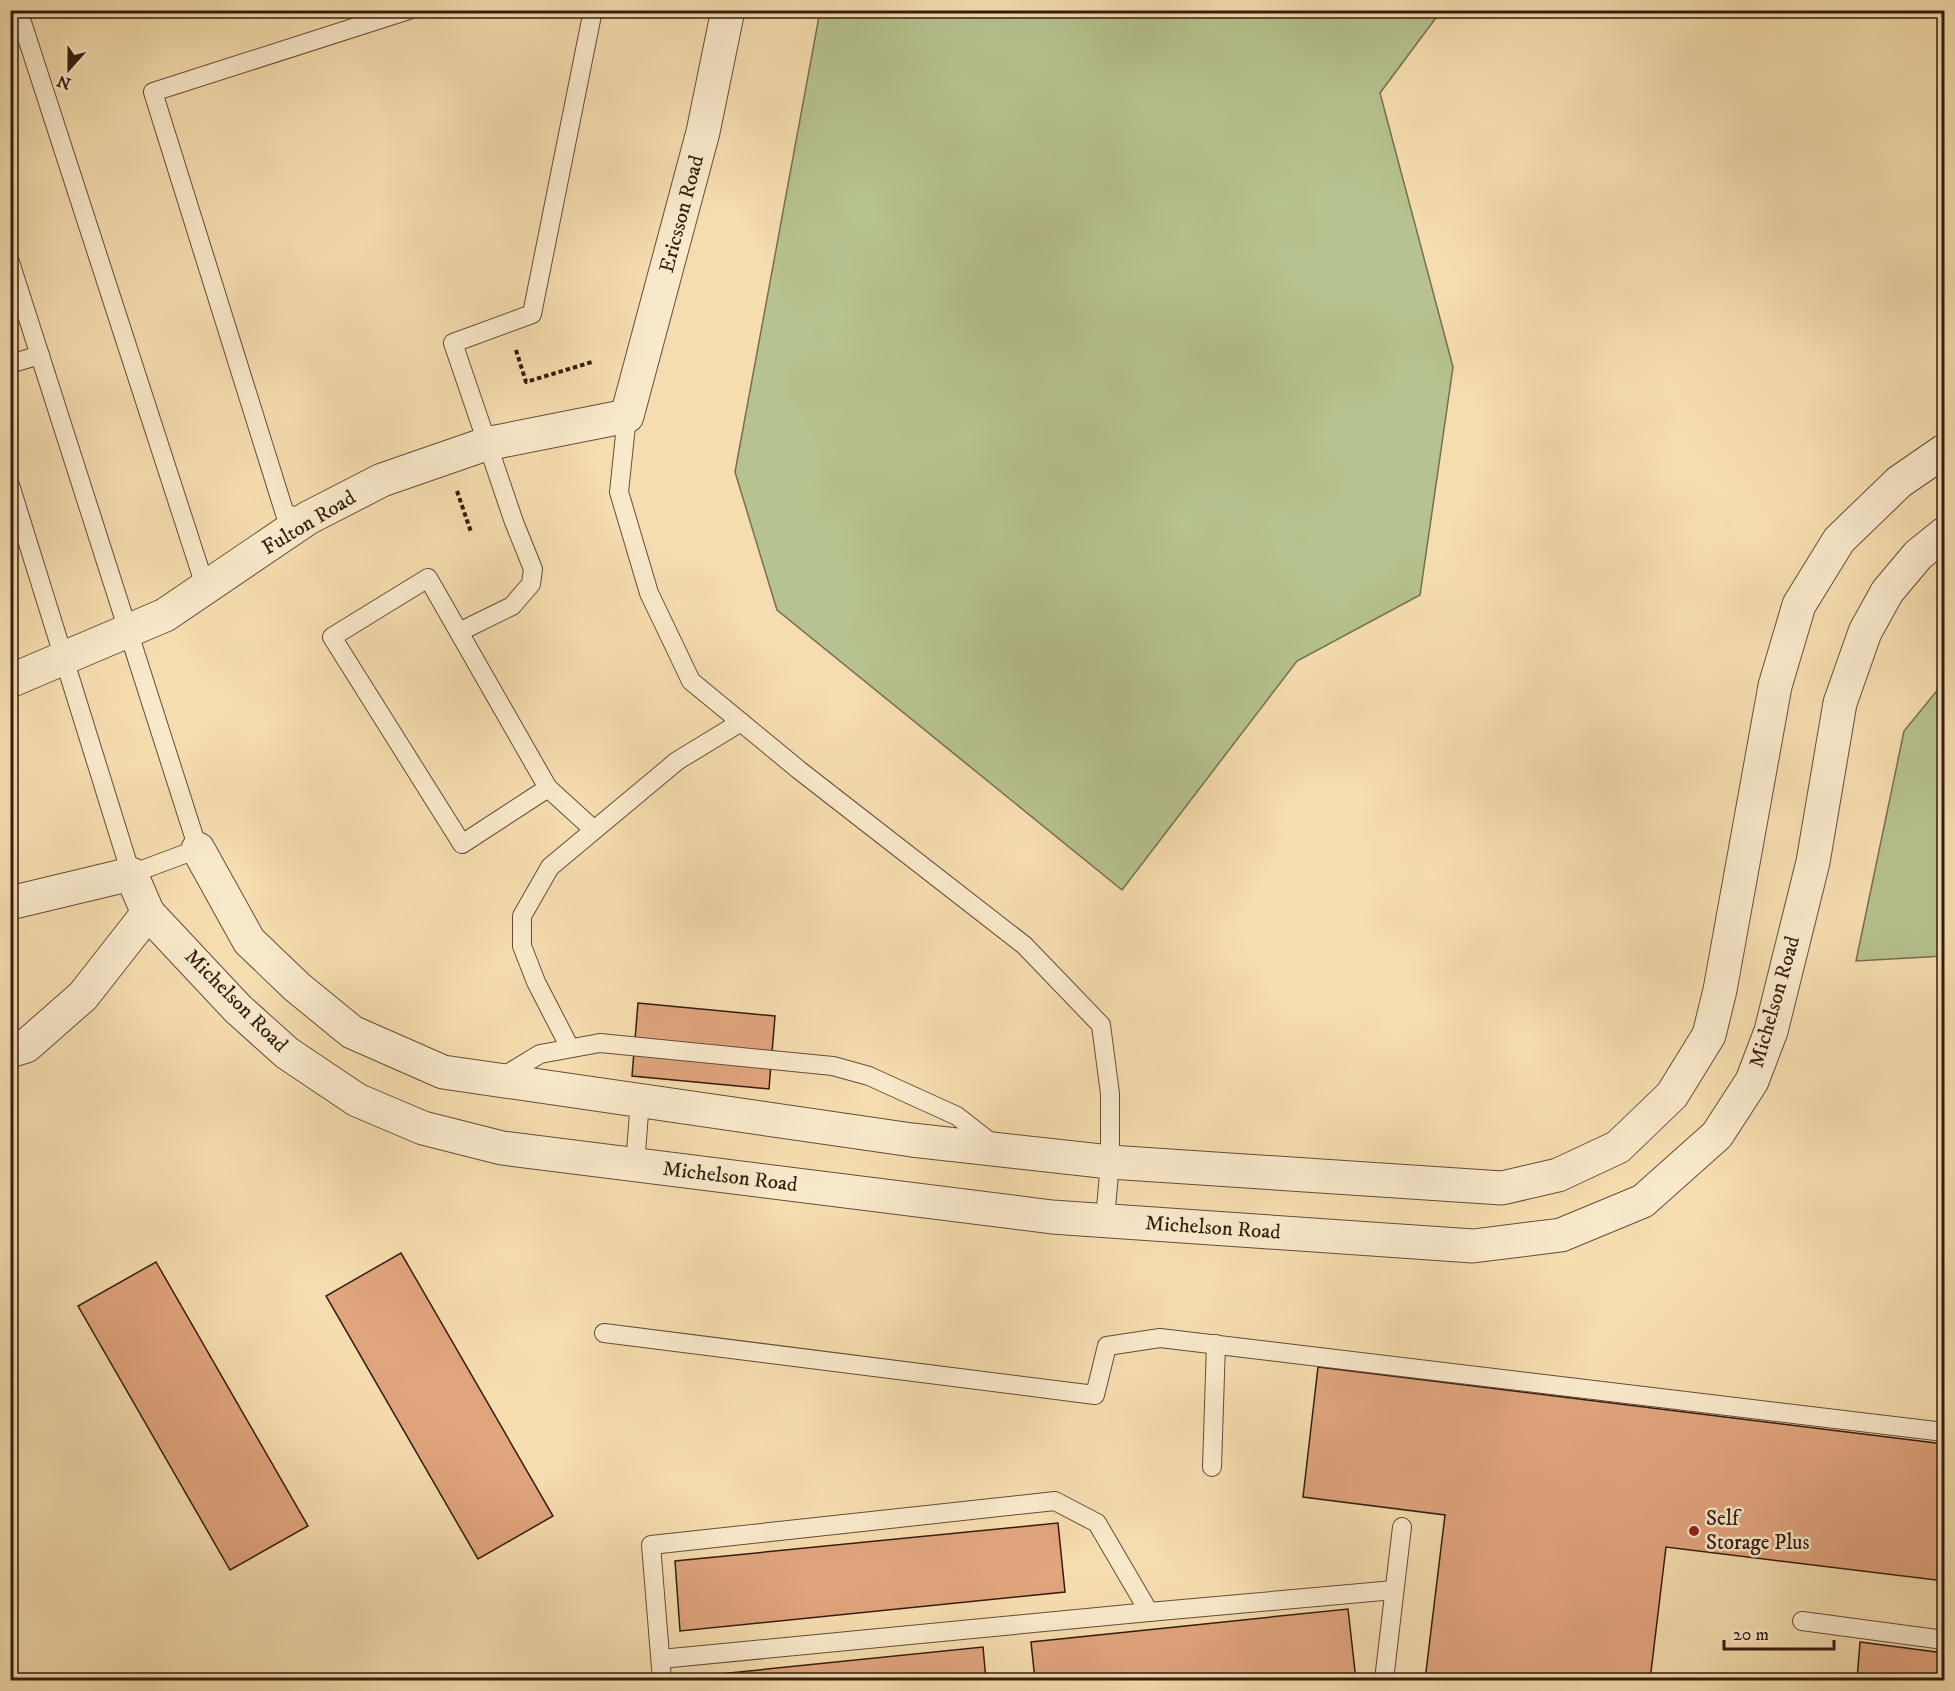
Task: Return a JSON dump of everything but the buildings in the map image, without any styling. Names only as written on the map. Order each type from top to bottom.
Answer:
[{"type":"street","name":"Ericsson Road","points":[[627,416],[704,132],[728,10]]},
{"type":"street","name":"Fulton Road","points":[[10,681],[165,615],[308,518],[382,480],[486,444],[627,416]]},
{"type":"street","points":[[198,849],[249,941],[297,987],[352,1032],[443,1072],[912,1140],[1110,1162],[1502,1188],[1558,1175],[1618,1147],[1672,1095],[1709,1035],[1722,979],[1775,686],[1798,605],[1839,540],[1899,482],[1944,451]]},
{"type":"street","name":"Michelson Road","points":[[131,874],[148,913],[238,1008],[287,1053],[357,1100],[423,1128],[502,1148],[1052,1217],[1473,1246],[1561,1235],[1643,1201],[1717,1135],[1752,1080],[1771,1030],[1813,862],[1840,703],[1865,632],[1887,592],[1918,555],[1944,534]]},
{"type":"street","points":[[10,903],[131,874]]},
{"type":"street","points":[[10,1051],[26,1046],[82,996],[148,913]]},
{"type":"lane","points":[[18,10],[206,589]]},
{"type":"lane","points":[[308,518],[285,514],[153,92],[409,10]]},
{"type":"lane","points":[[459,632],[512,606],[531,584],[533,569],[486,444],[453,343],[532,315],[593,10]]},
{"type":"lane","points":[[10,262],[198,849],[131,874],[10,485]]},
{"type":"lane","points":[[10,364],[40,355]]},
{"type":"lane","points":[[627,416],[619,492],[649,593],[691,681],[1024,945],[1101,1024],[1110,1094],[1110,1162],[1105,1220]]},
{"type":"lane","points":[[548,788],[462,844],[332,637],[428,578],[548,788],[594,830]]},
{"type":"lane","points":[[570,1048],[536,981],[522,946],[522,916],[550,867],[677,761],[741,722]]},
{"type":"lane","points":[[497,1080],[540,1054],[600,1043],[832,1065],[869,1076],[957,1116],[1000,1149]]},
{"type":"lane","points":[[635,1165],[640,1101]]},
{"type":"lane","points":[[604,1333],[1095,1395],[1107,1346],[1160,1338],[1944,1432]]},
{"type":"lane","points":[[1212,1467],[1216,1344]]},
{"type":"lane","points":[[662,1680],[651,1545],[1055,1501],[1097,1523],[1149,1612]]},
{"type":"lane","points":[[1384,1680],[1402,1527]]},
{"type":"lane","points":[[660,1659],[1394,1590]]},
{"type":"lane","points":[[1802,1622],[1944,1640]]},
{"type":"path","points":[[516,350],[526,382],[592,362]]},
{"type":"path","points":[[454,482],[471,532]]},
{"type":"green space","points":[[820,11],[1441,11],[1380,93],[1453,367],[1420,595],[1297,661],[1122,890],[777,610],[735,472]]},
{"type":"green space","points":[[1944,682],[1944,956],[1856,961],[1904,731]]},
{"type":"place","name":"Self Storage Plus","points":[[1694,1531]]}]
